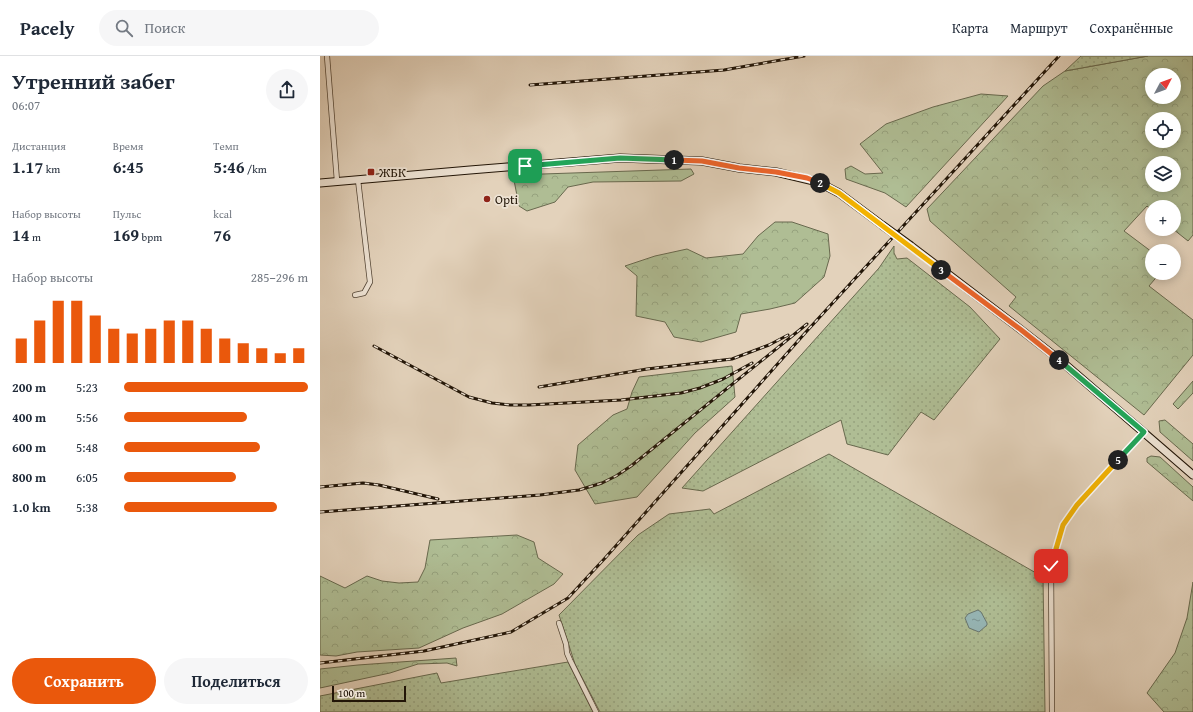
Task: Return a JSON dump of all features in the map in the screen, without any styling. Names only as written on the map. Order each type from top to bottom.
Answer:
[{"type":"main road","points":[[320,183],[620,158],[702,161],[739,168],[792,174],[818,182],[839,193],[911,246],[1049,352],[1193,475]]},
{"type":"street","points":[[327,56],[337,181]]},
{"type":"street","points":[[356,295],[364,293],[370,282],[358,180]]},
{"type":"street","points":[[1052,712],[1051,566],[1063,525],[1077,505],[1144,432]]},
{"type":"street","points":[[559,623],[566,644],[567,653],[596,712]]},
{"type":"green space","points":[[1081,56],[1148,56],[1065,71]]},
{"type":"green space","points":[[1148,56],[1193,56],[1193,235],[1188,241],[1181,235],[1181,200],[1145,200],[1145,208],[1124,231],[1145,247],[1145,280],[1154,280],[1149,286],[1193,320],[1193,355],[1144,415],[1009,306],[1016,297],[930,221],[927,209],[1043,86],[1065,71]]},
{"type":"green space","points":[[981,94],[1008,96],[906,207],[885,193],[846,179],[845,169],[851,166],[865,174],[883,173],[860,144],[886,124],[933,107]]},
{"type":"green space","points":[[691,169],[694,174],[681,181],[593,182],[568,187],[555,202],[527,211],[519,206],[513,175]]},
{"type":"green space","points":[[775,222],[792,222],[828,234],[830,256],[824,277],[795,303],[741,314],[736,332],[701,342],[674,337],[665,322],[636,316],[637,276],[625,266],[655,256],[687,249],[706,258],[743,254],[758,236]]},
{"type":"green space","points":[[894,246],[894,253],[897,259],[907,258],[970,307],[1000,339],[934,420],[921,412],[888,455],[847,444],[841,420],[703,491],[682,488],[879,268]]},
{"type":"green space","points":[[732,366],[735,397],[695,433],[637,497],[595,504],[575,470],[578,445],[613,415],[627,409],[632,392],[639,377]]},
{"type":"green space","points":[[1193,381],[1193,393],[1178,409],[1173,404]]},
{"type":"green space","points":[[1165,420],[1193,444],[1193,461],[1160,432],[1159,421]]},
{"type":"green space","points":[[829,454],[1043,577],[1045,712],[600,712],[575,664],[559,615],[638,535],[669,514],[710,509],[714,514]]},
{"type":"green space","points":[[1151,456],[1160,457],[1193,487],[1193,501],[1147,462],[1147,458]]},
{"type":"green space","points":[[517,535],[534,542],[538,558],[563,574],[554,584],[502,614],[463,628],[419,648],[357,652],[336,656],[320,655],[320,576],[345,588],[367,576],[382,581],[399,583],[418,582],[425,568],[430,540]]},
{"type":"green space","points":[[1193,582],[1193,712],[1164,712],[1147,693],[1175,653],[1187,618]]},
{"type":"green space","points":[[456,658],[457,666],[447,663],[418,664],[390,673],[320,688],[320,669]]},
{"type":"green space","points":[[568,662],[593,712],[320,712],[320,696],[437,673],[441,683]]},
{"type":"water","points":[[978,610],[981,612],[987,623],[987,625],[979,632],[969,628],[965,618],[968,614]]},
{"type":"railway","points":[[530,85],[724,70],[804,56]]},
{"type":"railway","points":[[320,663],[424,651],[511,632],[568,598],[806,332],[1059,56]]},
{"type":"railway","points":[[320,512],[540,495],[579,490],[602,483],[631,466],[807,324]]},
{"type":"railway","points":[[539,387],[647,369],[732,359],[769,345],[788,335]]},
{"type":"railway","points":[[374,346],[469,397],[492,403],[510,405],[621,400],[681,393],[700,388],[723,379],[752,363]]},
{"type":"railway","points":[[320,487],[363,483],[379,485],[438,499]]},
{"type":"place","name":"ЖБК","points":[[371,172]]},
{"type":"place","name":"Opti","points":[[487,199]]},
{"type":"route","points":[[525,166],[620,158],[702,161],[739,168],[792,174],[828,186],[911,246],[1061,361],[1144,432],[1077,505],[1063,525],[1051,566]]}]
